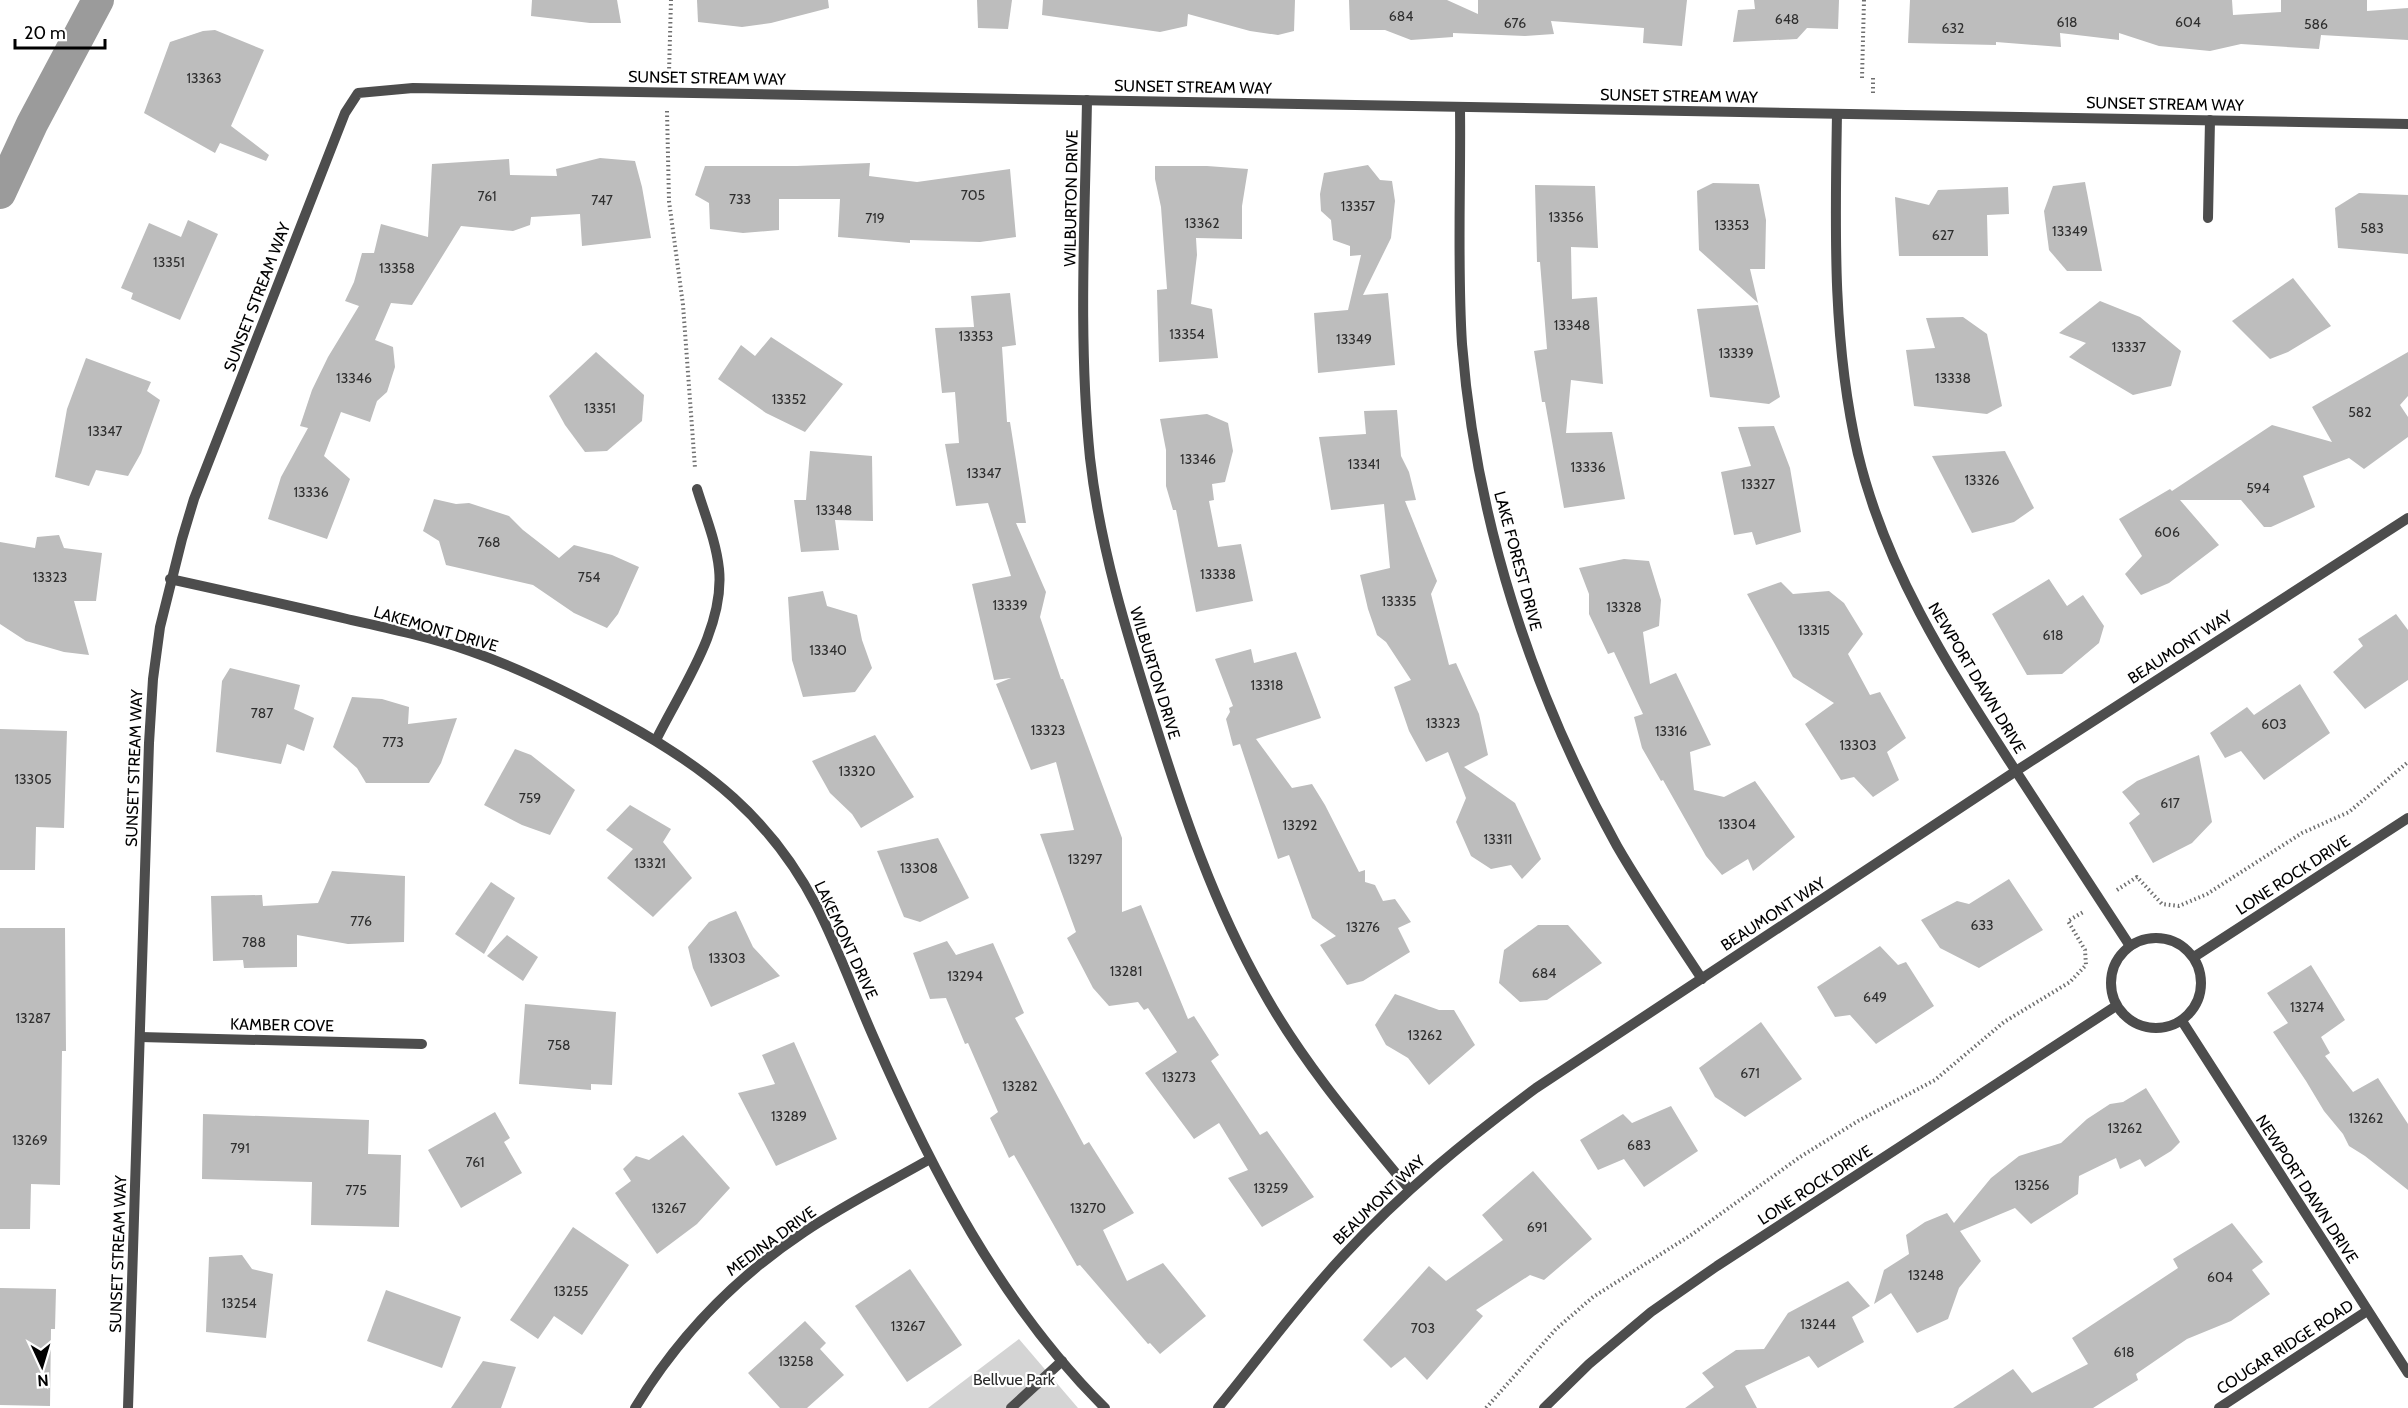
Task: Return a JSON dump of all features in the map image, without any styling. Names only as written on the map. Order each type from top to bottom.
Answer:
[{"type":"street","name":"SUNSET STREAM WAY","points":[[128,1408],[153,679],[170,579],[199,488],[345,113],[358,93],[413,88],[2408,124]]},
{"type":"street","name":"WILBURTON DRIVE","points":[[1087,100],[1085,401],[1099,515],[1120,609],[1133,654],[1192,838],[1235,938],[1296,1044],[1331,1093],[1409,1189]]},
{"type":"street","name":"LAKE FOREST DRIVE","points":[[1460,107],[1460,271],[1464,355],[1480,478],[1511,603],[1531,663],[1586,787],[1618,848],[1702,979]]},
{"type":"street","name":"NEWPORT DAWN DRIVE","points":[[1837,114],[1836,296],[1848,405],[1859,455],[1877,514],[1912,600],[1959,684],[2130,946]]},
{"type":"street","points":[[2208,218],[2210,120]]},
{"type":"street","points":[[656,740],[715,620],[719,570],[715,545],[697,489]]},
{"type":"street","name":"BEAUMONT WAY","points":[[1218,1408],[1341,1257],[1409,1189],[1451,1153],[1536,1088],[2016,771],[2408,518]]},
{"type":"street","name":"LAKEMONT DRIVE","points":[[170,579],[421,636],[468,650],[553,685],[656,740],[698,768],[749,812],[798,874],[818,908],[930,1159],[993,1268],[1026,1317],[1105,1408]]},
{"type":"street","name":"LONE ROCK DRIVE","points":[[2194,957],[2408,818]]},
{"type":"street","points":[[2156,937],[2168,939],[2179,943],[2194,957],[2200,970],[2201,993],[2190,1013],[2182,1020],[2165,1028],[2146,1028],[2129,1020],[2116,1006],[2110,983],[2112,971],[2123,951],[2130,946],[2144,939],[2156,937]]},
{"type":"street","name":"LONE ROCK DRIVE","points":[[1544,1408],[1589,1364],[1651,1312],[1717,1266],[2116,1006]]},
{"type":"street","name":"NEWPORT DAWN DRIVE","points":[[2182,1020],[2408,1373]]},
{"type":"street","name":"KAMBER COVE","points":[[140,1037],[422,1044]]},
{"type":"street","name":"MEDINA DRIVE","points":[[635,1408],[652,1381],[692,1329],[743,1277],[805,1231],[930,1159]]},
{"type":"street","name":"COUGAR RIDGE ROAD","points":[[2220,1408],[2367,1311]]},
{"type":"street","points":[[1011,1408],[1062,1361]]},
{"type":"path","points":[[669,74],[671,0]]},
{"type":"path","points":[[1862,78],[1864,0]]},
{"type":"path","points":[[1873,78],[1874,93]]},
{"type":"path","points":[[667,111],[669,201],[683,304],[690,425],[697,489]]},
{"type":"path","points":[[2126,884],[2137,877],[2162,904],[2180,906],[2207,894],[2302,833],[2349,812],[2408,762]]},
{"type":"path","points":[[1486,1408],[1556,1329],[1593,1297],[1691,1235],[1800,1156],[1858,1121],[1935,1080],[2004,1022],[2070,982],[2086,964],[2085,950],[2068,921],[2080,914]]},
{"type":"green space","name":"Bellvue Park","points":[[1019,1339],[1078,1408],[928,1408]]},
{"type":"building","points":[[532,0],[617,0],[621,23],[590,23],[531,16]]},
{"type":"building","points":[[697,0],[828,0],[829,8],[771,23],[742,27],[698,22]]},
{"type":"building","points":[[977,0],[1012,0],[1008,29],[978,28]]},
{"type":"building","points":[[1043,0],[1295,0],[1294,31],[1278,35],[1250,31],[1188,14],[1187,26],[1160,32],[1042,15]]},
{"type":"building","points":[[1349,0],[1447,0],[1478,14],[1478,0],[1687,0],[1682,46],[1643,43],[1644,28],[1551,21],[1554,34],[1525,36],[1453,33],[1453,37],[1411,40],[1385,30],[1350,30]]},
{"type":"building","points":[[1754,0],[1839,0],[1838,29],[1807,28],[1797,39],[1733,42],[1738,10],[1755,9]]},
{"type":"building","points":[[1910,0],[2232,0],[2233,15],[2281,12],[2281,0],[2367,0],[2367,11],[2408,8],[2408,40],[2321,35],[2319,49],[2241,44],[2210,51],[2159,46],[2119,33],[2119,40],[2060,33],[2061,47],[1996,42],[1996,45],[1908,43]]},
{"type":"building","points":[[215,30],[264,50],[231,126],[269,155],[266,161],[220,143],[215,153],[144,113],[170,42],[203,31]]},
{"type":"building","points":[[600,158],[635,161],[651,238],[582,246],[580,214],[531,217],[530,225],[513,231],[461,226],[412,305],[391,303],[375,340],[393,347],[395,367],[387,392],[377,401],[370,422],[341,412],[324,456],[350,479],[327,539],[268,519],[281,477],[308,428],[300,426],[312,390],[328,357],[359,306],[345,301],[354,282],[362,253],[374,253],[381,224],[428,237],[432,164],[509,159],[510,175],[557,176],[556,169]]},
{"type":"building","points":[[870,163],[869,176],[917,182],[1010,169],[1016,237],[980,242],[910,240],[910,243],[838,237],[840,199],[779,199],[779,230],[743,233],[710,229],[709,203],[695,195],[705,166]]},
{"type":"building","points":[[1368,165],[1380,180],[1392,181],[1395,201],[1391,238],[1363,295],[1388,293],[1395,365],[1318,373],[1314,313],[1348,310],[1361,255],[1350,256],[1350,246],[1333,240],[1331,220],[1321,211],[1320,194],[1324,173]]},
{"type":"building","points":[[1155,166],[1248,169],[1242,206],[1242,239],[1196,238],[1197,255],[1191,304],[1212,309],[1218,358],[1159,362],[1157,290],[1167,289],[1161,207],[1155,179]]},
{"type":"building","points":[[2085,182],[2102,271],[2067,271],[2049,250],[2044,211],[2053,186]]},
{"type":"building","points":[[1713,183],[1759,184],[1766,220],[1765,269],[1750,269],[1758,303],[1699,250],[1697,191]]},
{"type":"building","points":[[1535,185],[1595,186],[1598,248],[1571,247],[1572,299],[1597,297],[1603,384],[1571,380],[1566,433],[1612,432],[1625,499],[1564,508],[1534,351],[1547,349],[1540,262],[1537,262]]},
{"type":"building","points":[[2008,187],[2009,214],[1987,215],[1988,256],[1899,256],[1895,197],[1929,205],[1938,190]]},
{"type":"building","points":[[2359,193],[2408,195],[2408,254],[2338,248],[2335,208]]},
{"type":"building","points":[[188,220],[218,234],[180,320],[131,299],[133,293],[121,288],[149,223],[181,237]]},
{"type":"building","points":[[2293,278],[2331,326],[2288,352],[2270,359],[2232,321]]},
{"type":"building","points":[[1010,293],[1016,345],[1002,347],[1007,422],[1010,422],[1026,523],[1016,523],[1046,592],[1040,617],[1061,679],[1063,679],[1122,838],[1122,912],[1141,905],[1188,1019],[1194,1016],[1219,1055],[1211,1061],[1260,1135],[1267,1131],[1314,1197],[1262,1227],[1228,1178],[1248,1170],[1219,1123],[1194,1139],[1145,1073],[1177,1052],[1148,1008],[1144,1010],[1138,1002],[1109,1006],[1093,988],[1067,938],[1076,932],[1040,834],[1074,830],[1056,762],[1031,770],[996,684],[1011,678],[994,680],[972,584],[1011,576],[988,503],[956,506],[945,444],[959,443],[955,392],[942,393],[935,328],[974,327],[971,296]]},
{"type":"building","points":[[2100,301],[2140,317],[2181,351],[2171,386],[2133,395],[2069,357],[2086,343],[2059,333]]},
{"type":"building","points":[[1758,305],[1780,397],[1769,404],[1710,397],[1697,309]]},
{"type":"building","points":[[1963,317],[1987,334],[2002,406],[1987,414],[1914,406],[1906,350],[1935,348],[1926,318]]},
{"type":"building","points":[[771,337],[843,384],[805,432],[766,413],[718,379],[741,345],[755,356]]},
{"type":"building","points":[[596,352],[644,395],[642,421],[607,451],[585,452],[565,425],[549,396]]},
{"type":"building","points":[[2408,352],[2408,396],[2400,405],[2408,417],[2408,437],[2364,469],[2349,458],[2303,476],[2315,507],[2271,527],[2264,527],[2241,500],[2180,500],[2219,545],[2169,583],[2141,595],[2125,574],[2142,556],[2119,519],[2170,489],[2172,491],[2272,425],[2332,442],[2312,407]]},
{"type":"building","points":[[86,358],[151,382],[147,391],[160,400],[141,453],[128,476],[96,470],[89,486],[55,477],[67,409]]},
{"type":"building","points":[[1397,410],[1401,456],[1409,472],[1416,500],[1405,501],[1437,581],[1431,594],[1449,665],[1456,663],[1479,714],[1488,755],[1464,767],[1515,803],[1541,859],[1522,879],[1511,865],[1491,869],[1471,856],[1456,822],[1466,798],[1448,752],[1426,762],[1409,731],[1394,687],[1411,680],[1386,642],[1377,635],[1360,575],[1390,568],[1384,504],[1331,510],[1319,437],[1366,434],[1364,411]]},
{"type":"building","points":[[1207,414],[1228,423],[1233,451],[1225,482],[1212,484],[1214,500],[1209,501],[1218,547],[1241,544],[1253,601],[1196,612],[1176,510],[1173,510],[1166,486],[1166,450],[1160,419]]},
{"type":"building","points":[[1774,426],[1790,468],[1801,532],[1756,545],[1752,532],[1734,535],[1721,472],[1751,466],[1738,427]]},
{"type":"building","points":[[810,451],[872,456],[873,521],[835,520],[839,550],[801,552],[794,500],[806,500]]},
{"type":"building","points":[[2005,451],[2034,508],[2014,522],[1972,533],[1932,456]]},
{"type":"building","points":[[434,499],[456,504],[469,503],[509,516],[559,558],[574,545],[612,555],[639,567],[618,614],[607,628],[574,613],[533,585],[446,565],[439,541],[423,531]]},
{"type":"building","points":[[59,535],[64,548],[102,553],[96,601],[74,601],[89,655],[64,652],[26,641],[0,624],[0,542],[35,548],[37,537]]},
{"type":"building","points":[[1624,559],[1649,561],[1661,600],[1659,626],[1643,632],[1650,684],[1676,673],[1711,745],[1690,752],[1694,790],[1724,797],[1755,781],[1795,837],[1753,871],[1748,859],[1722,875],[1706,856],[1642,748],[1634,717],[1643,714],[1614,652],[1608,654],[1589,614],[1589,594],[1579,568]]},
{"type":"building","points":[[2049,579],[2067,606],[2083,595],[2104,626],[2099,643],[2062,674],[2027,675],[1992,614]]},
{"type":"building","points":[[1781,582],[1793,594],[1829,591],[1844,603],[1863,634],[1848,654],[1870,695],[1880,692],[1906,738],[1887,752],[1899,780],[1873,797],[1854,777],[1841,780],[1805,724],[1834,703],[1793,677],[1747,594]]},
{"type":"building","points":[[823,591],[827,606],[857,615],[862,640],[872,668],[855,692],[803,697],[792,660],[788,597]]},
{"type":"building","points":[[2396,614],[2408,630],[2408,680],[2365,709],[2333,672],[2363,646],[2358,639]]},
{"type":"building","points":[[1251,649],[1254,663],[1296,652],[1321,718],[1256,739],[1292,788],[1312,784],[1359,872],[1365,870],[1365,882],[1375,885],[1383,901],[1395,899],[1411,922],[1398,928],[1410,952],[1363,981],[1347,985],[1320,945],[1336,936],[1312,918],[1289,855],[1278,859],[1240,744],[1233,746],[1226,719],[1230,712],[1229,708],[1233,706],[1215,659]]},
{"type":"building","points":[[230,668],[300,685],[294,709],[314,718],[304,751],[287,744],[281,764],[216,752],[222,681]]},
{"type":"building","points":[[2300,684],[2330,733],[2264,780],[2241,751],[2225,758],[2210,733],[2247,707],[2254,715]]},
{"type":"building","points":[[352,697],[382,699],[409,707],[408,724],[457,718],[441,763],[429,783],[366,783],[357,768],[333,747]]},
{"type":"building","points":[[0,729],[67,731],[64,828],[36,827],[35,870],[0,870]]},
{"type":"building","points":[[875,735],[914,797],[861,828],[852,814],[830,793],[812,761]]},
{"type":"building","points":[[515,749],[531,755],[575,790],[550,835],[522,825],[484,805]]},
{"type":"building","points":[[2199,755],[2212,822],[2192,843],[2153,863],[2129,823],[2140,814],[2122,792],[2137,781]]},
{"type":"building","points":[[630,805],[671,829],[663,842],[692,878],[653,917],[607,878],[633,849],[606,830]]},
{"type":"building","points":[[938,838],[969,898],[920,922],[904,917],[877,851]]},
{"type":"building","points":[[332,871],[405,876],[404,942],[348,944],[297,935],[297,967],[244,968],[243,960],[213,961],[211,896],[262,895],[263,906],[318,903]]},
{"type":"building","points":[[2009,879],[2043,930],[1979,968],[1940,948],[1921,920],[1957,901],[1969,904]]},
{"type":"building","points":[[491,882],[515,898],[484,954],[455,934]]},
{"type":"building","points":[[736,911],[753,947],[780,976],[711,1007],[693,968],[688,947],[709,922]]},
{"type":"building","points":[[1538,925],[1568,925],[1602,963],[1547,1000],[1520,1002],[1499,983],[1504,950]]},
{"type":"building","points":[[0,928],[65,928],[66,1051],[62,1051],[60,1185],[31,1184],[30,1229],[0,1229]]},
{"type":"building","points":[[507,935],[538,957],[523,981],[487,956]]},
{"type":"building","points":[[947,941],[956,955],[993,943],[1024,1013],[1015,1018],[1084,1145],[1089,1142],[1134,1213],[1103,1230],[1127,1281],[1163,1263],[1206,1316],[1160,1354],[1150,1343],[1148,1344],[1080,1265],[1077,1266],[1014,1155],[1009,1158],[990,1118],[998,1112],[968,1043],[965,1044],[946,998],[930,999],[913,953]]},
{"type":"building","points":[[1880,946],[1898,965],[1906,962],[1934,1006],[1876,1044],[1850,1015],[1835,1017],[1817,987]]},
{"type":"building","points":[[2311,965],[2345,1020],[2321,1037],[2330,1053],[2325,1056],[2353,1092],[2378,1078],[2408,1124],[2408,1190],[2349,1146],[2273,1032],[2288,1023],[2267,993]]},
{"type":"building","points":[[1395,994],[1439,1010],[1454,1010],[1475,1045],[1429,1085],[1408,1058],[1386,1045],[1375,1025]]},
{"type":"building","points":[[525,1004],[616,1012],[612,1085],[591,1084],[591,1090],[519,1084]]},
{"type":"building","points":[[1761,1022],[1802,1079],[1745,1117],[1715,1097],[1699,1068]]},
{"type":"building","points":[[794,1042],[837,1139],[776,1166],[738,1093],[775,1084],[762,1055]]},
{"type":"building","points":[[2146,1088],[2180,1142],[2171,1151],[2145,1167],[2140,1159],[2120,1169],[2116,1158],[2079,1176],[2078,1194],[2031,1224],[2015,1208],[1960,1231],[1981,1261],[1959,1288],[1948,1319],[1917,1333],[1891,1293],[1874,1304],[1884,1270],[1909,1254],[1906,1235],[1925,1222],[1947,1213],[1954,1223],[1991,1178],[2019,1156],[2061,1143],[2087,1119],[2110,1104],[2123,1102]]},
{"type":"building","points":[[1671,1106],[1698,1151],[1644,1187],[1624,1159],[1598,1170],[1580,1140],[1623,1114],[1632,1123]]},
{"type":"building","points":[[495,1112],[510,1138],[504,1142],[522,1173],[461,1208],[428,1150]]},
{"type":"building","points":[[203,1114],[369,1120],[368,1154],[401,1155],[399,1227],[311,1225],[312,1182],[202,1179]]},
{"type":"building","points":[[683,1135],[730,1188],[697,1224],[657,1254],[615,1193],[631,1181],[623,1169],[636,1156],[649,1160]]},
{"type":"building","points":[[1533,1171],[1592,1239],[1544,1280],[1530,1275],[1476,1310],[1483,1316],[1427,1380],[1405,1357],[1391,1368],[1363,1340],[1429,1266],[1446,1281],[1503,1240],[1482,1215]]},
{"type":"building","points":[[2232,1223],[2263,1262],[2252,1270],[2270,1294],[2231,1321],[2187,1339],[2136,1374],[2138,1380],[2093,1408],[1953,1408],[2013,1369],[2032,1393],[2088,1364],[2072,1338],[2178,1268],[2173,1259]]},
{"type":"building","points":[[573,1227],[629,1265],[582,1335],[554,1316],[538,1339],[510,1320]]},
{"type":"building","points":[[242,1255],[252,1269],[273,1274],[266,1338],[206,1332],[209,1257]]},
{"type":"building","points":[[910,1269],[962,1345],[907,1382],[855,1306]]},
{"type":"building","points":[[1848,1281],[1870,1306],[1852,1317],[1864,1342],[1818,1368],[1809,1356],[1745,1386],[1757,1408],[1685,1408],[1714,1387],[1702,1373],[1736,1350],[1764,1349],[1788,1313]]},
{"type":"building","points":[[0,1288],[56,1289],[55,1329],[51,1329],[50,1406],[0,1405]]},
{"type":"building","points":[[386,1290],[461,1317],[442,1368],[367,1341]]},
{"type":"building","points":[[805,1321],[826,1343],[820,1349],[844,1375],[807,1408],[780,1408],[748,1373]]},
{"type":"building","points":[[483,1361],[516,1367],[501,1408],[451,1408]]},
{"type":"waterway","points":[[0,193],[32,124],[98,0]]}]
